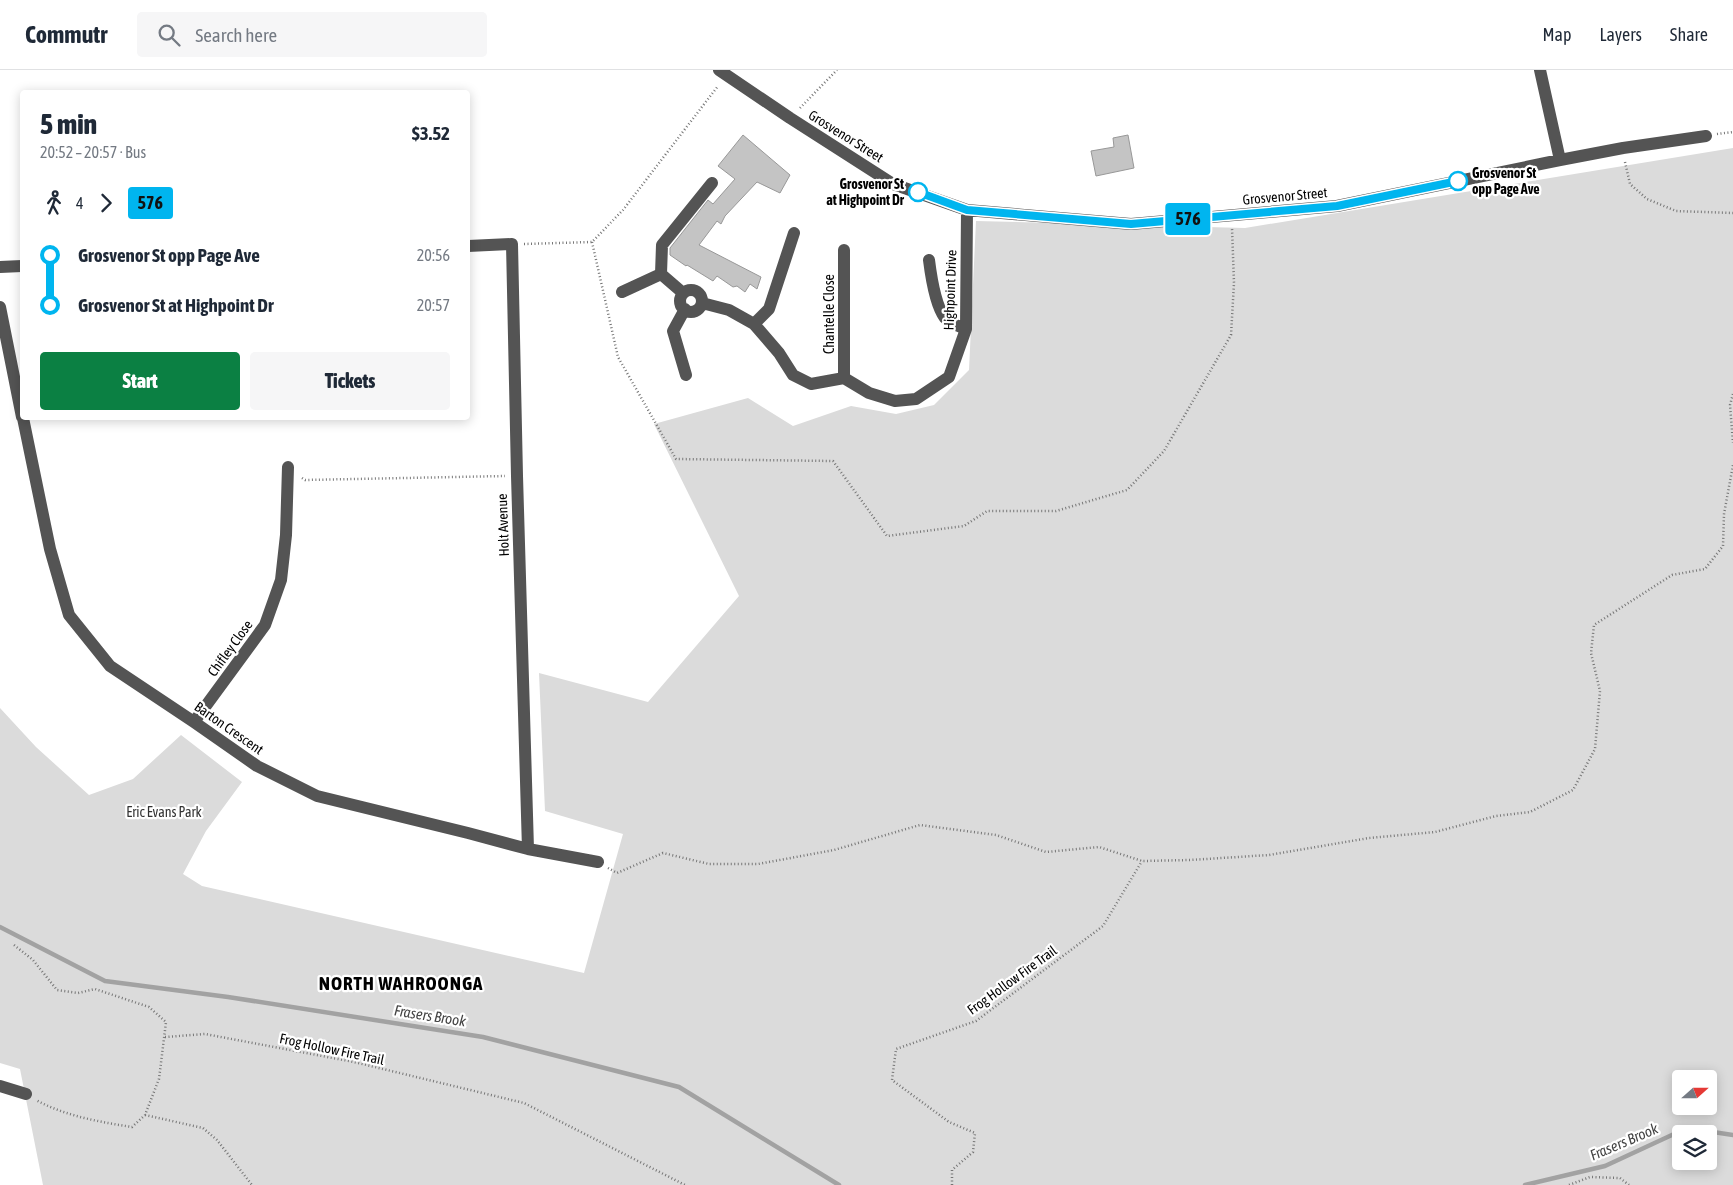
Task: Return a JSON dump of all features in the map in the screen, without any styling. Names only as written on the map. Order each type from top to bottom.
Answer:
[{"type":"street","points":[[1540,70],[1560,160]]},
{"type":"street","name":"Grosvenor Street","points":[[723,72],[790,118],[893,184],[967,210],[1131,224],[1337,206],[1623,148],[1706,136]]},
{"type":"street","points":[[661,274],[662,245],[712,183]]},
{"type":"street","name":"Highpoint Drive","points":[[844,378],[869,393],[895,401],[916,399],[949,377],[966,330],[967,210]]},
{"type":"street","points":[[754,324],[769,309],[794,233]]},
{"type":"street","points":[[470,246],[512,244]]},
{"type":"street","name":"Holt Avenue","points":[[512,244],[528,849]]},
{"type":"street","name":"Chantelle Close","points":[[844,250],[844,378]]},
{"type":"street","points":[[929,260],[931,278],[945,317],[950,323],[966,330]]},
{"type":"street","points":[[0,267],[20,266]]},
{"type":"street","points":[[622,292],[661,274]]},
{"type":"street","points":[[661,274],[683,293]]},
{"type":"street","points":[[690,290],[697,291],[701,296],[702,303],[695,311],[688,311],[682,307],[680,300],[683,293],[690,290]]},
{"type":"street","points":[[702,303],[729,310],[754,324],[779,353],[793,375],[811,384],[844,378]]},
{"type":"street","name":"Barton Crescent","points":[[0,307],[20,403]]},
{"type":"street","points":[[685,309],[673,331],[686,374]]},
{"type":"street","name":"Barton Crescent","points":[[24,420],[50,550],[69,615],[110,666],[257,766],[317,796],[528,849],[598,862]]},
{"type":"street","name":"Chifley Close","points":[[194,722],[265,625],[281,580],[286,535],[288,467]]},
{"type":"street","points":[[0,1086],[26,1094]]},
{"type":"path","points":[[790,118],[837,70]]},
{"type":"path","points":[[512,244],[592,242],[623,210],[723,72]]},
{"type":"path","points":[[1623,148],[1630,184],[1647,199],[1676,211],[1733,213]]},
{"type":"path","points":[[592,242],[618,357],[676,459],[833,461],[887,536],[964,526],[987,511],[1056,511],[1128,490],[1164,451],[1230,335],[1234,283],[1232,215]]},
{"type":"path","points":[[1733,394],[1730,405],[1733,443]]},
{"type":"path","points":[[598,862],[617,873],[663,853],[710,864],[758,864],[834,850],[920,825],[996,835],[1046,852],[1099,847],[1142,861],[1269,855],[1368,838],[1435,832],[1496,816],[1530,812],[1573,790],[1595,748],[1600,691],[1591,653],[1594,625],[1672,574],[1705,569],[1724,546],[1724,514],[1733,466]]},
{"type":"path","points":[[305,480],[517,476]]},
{"type":"path","name":"Frog Hollow Fire Trail","points":[[952,1185],[952,1170],[973,1152],[975,1133],[949,1122],[892,1080],[896,1048],[976,1021],[1103,926],[1142,861]]},
{"type":"path","points":[[14,945],[33,960],[57,990],[78,993],[95,989],[149,1006],[166,1022],[159,1080],[145,1115],[132,1127],[88,1120],[46,1106],[26,1094]]},
{"type":"path","name":"Frog Hollow Fire Trail","points":[[165,1037],[205,1034],[354,1062],[524,1103],[685,1185]]},
{"type":"path","points":[[145,1115],[203,1128],[217,1140],[252,1185]]},
{"type":"path","points":[[1569,1185],[1590,1177],[1620,1178],[1629,1185]]},
{"type":"green space","name":"Eric Evans Park","points":[[1733,148],[1733,1185],[43,1185],[20,1069],[0,1063],[0,708],[36,747],[89,795],[133,779],[181,735],[242,782],[206,831],[183,874],[202,886],[584,973],[623,834],[545,811],[539,673],[648,702],[739,596],[654,424],[748,398],[793,426],[851,406],[896,414],[934,405],[969,370],[976,221],[1245,228]]},
{"type":"building","points":[[743,135],[790,175],[780,193],[757,182],[725,216],[721,224],[717,221],[699,245],[761,277],[757,289],[750,284],[745,292],[737,286],[733,287],[717,276],[713,281],[670,255],[670,248],[708,200],[713,204],[735,179],[718,166]]},
{"type":"building","points":[[1128,135],[1134,168],[1096,176],[1091,151],[1114,147],[1113,138]]},
{"type":"waterway","name":"Frasers Brook","points":[[0,927],[105,981],[228,997],[483,1037],[679,1087],[839,1185]]},
{"type":"waterway","name":"Frasers Brook","points":[[1525,1185],[1605,1166],[1687,1128],[1733,1135]]},
{"type":"bus line","name":"576","points":[[918,192],[967,210],[1131,224],[1337,206],[1458,181]]},
{"type":"place","name":"Grosvenor St opp Page Ave","points":[[1458,181]]},
{"type":"place","name":"Grosvenor St at Highpoint Dr","points":[[918,192]]},
{"type":"district","name":"NORTH WAHROONGA","points":[[401,983]]}]
